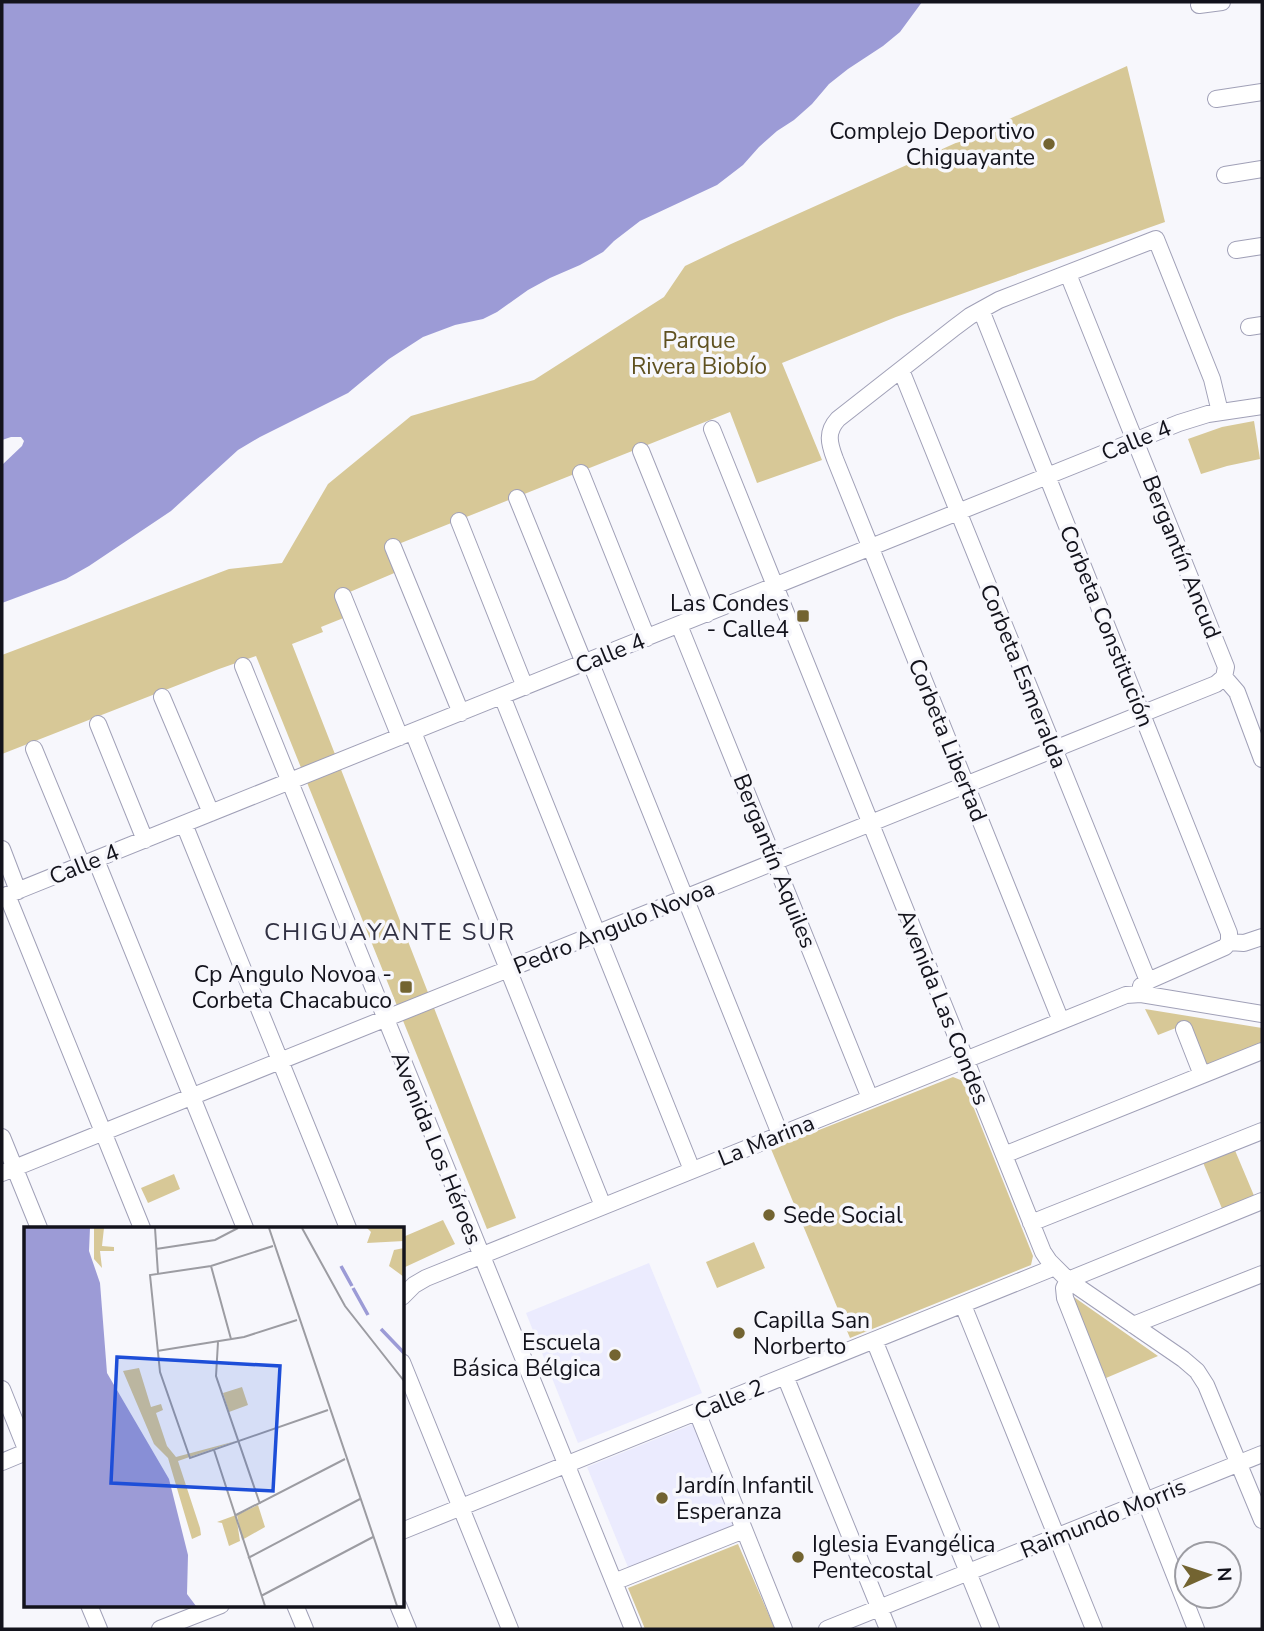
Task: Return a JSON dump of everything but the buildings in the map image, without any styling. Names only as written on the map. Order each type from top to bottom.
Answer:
[{"type":"street","points":[[1199,5],[1222,2]]},
{"type":"street","points":[[1216,99],[1262,92]]},
{"type":"street","points":[[1225,175],[1262,169]]},
{"type":"street","name":"Corbeta Libertad","points":[[1061,1021],[829,443],[829,437],[834,422],[981,310],[999,300],[1156,239],[1212,379],[1220,412]]},
{"type":"street","points":[[1236,250],[1262,246]]},
{"type":"street","name":"Bergantín Ancud","points":[[1068,274],[1226,667],[1224,677],[1237,692],[1262,759]]},
{"type":"street","name":"Corbeta Constitución","points":[[981,310],[1229,933],[1230,942]]},
{"type":"street","name":"Corbeta Esmeralda","points":[[901,370],[1148,981]]},
{"type":"street","name":"Calle 4","points":[[9,894],[1135,440],[1188,420],[1262,406]]},
{"type":"street","name":"Avenida Las Condes","points":[[712,429],[1043,1252],[1068,1280],[1197,1371],[1210,1393],[1262,1520]]},
{"type":"street","points":[[641,451],[707,614]]},
{"type":"street","points":[[581,473],[647,638]]},
{"type":"street","points":[[517,498],[685,898],[780,1134]]},
{"type":"street","points":[[459,522],[525,687]]},
{"type":"street","points":[[394,547],[461,713]]},
{"type":"street","points":[[343,596],[407,735],[508,969],[603,1206]]},
{"type":"street","name":"Bergantín Aquiles","points":[[679,625],[870,1098]]},
{"type":"street","name":"Avenida Los Héroes","points":[[243,666],[633,1629]]},
{"type":"street","name":"Pedro Angulo Novoa","points":[[8,1170],[1054,750],[1216,684],[1224,677]]},
{"type":"street","points":[[502,696],[692,1170]]},
{"type":"street","points":[[162,697],[211,813]]},
{"type":"street","points":[[98,724],[145,840]]},
{"type":"street","points":[[34,749],[89,862],[245,1227]]},
{"type":"street","points":[[184,824],[348,1227]]},
{"type":"street","points":[[2,849],[9,894],[142,1227]]},
{"type":"street","name":"La Marina","points":[[1135,993],[1148,981],[1225,947],[1230,942],[1244,943],[1262,937]]},
{"type":"street","name":"La Marina","points":[[404,1295],[420,1281],[481,1255],[1126,995],[1135,993],[1262,1014]]},
{"type":"street","points":[[1184,1029],[1202,1075]]},
{"type":"street","points":[[1003,1155],[1262,1051]]},
{"type":"street","points":[[1031,1223],[1262,1131]]},
{"type":"street","points":[[2,1137],[8,1170],[38,1227]]},
{"type":"street","points":[[1196,1629],[1065,1298],[1064,1288],[1068,1280],[1262,1201]]},
{"type":"street","name":"Calle 2","points":[[404,1530],[1055,1267]]},
{"type":"street","points":[[1133,1325],[1262,1274]]},
{"type":"street","points":[[963,1304],[1094,1629]]},
{"type":"street","points":[[874,1340],[991,1629]]},
{"type":"street","points":[[404,1368],[510,1629]]},
{"type":"street","points":[[785,1376],[888,1629]]},
{"type":"street","points":[[2,1389],[24,1446]]},
{"type":"street","points":[[697,1412],[784,1629]]},
{"type":"street","points":[[2,1462],[24,1452]]},
{"type":"street","name":"Raimundo Morris","points":[[827,1629],[1262,1454]]},
{"type":"street","points":[[614,1582],[744,1530]]},
{"type":"street","points":[[89,1606],[99,1629]]},
{"type":"street","points":[[160,1629],[219,1606]]},
{"type":"street","points":[[295,1606],[305,1629]]},
{"type":"street","points":[[398,1606],[408,1629]]},
{"type":"shaded area","name":"Escuela Básica Bélgica","points":[[649,1263],[702,1393],[578,1443],[526,1313]]},
{"type":"shaded area","name":"Jardín Infantil Esperanza","points":[[693,1424],[736,1528],[630,1572],[587,1467]]},
{"type":"green space","name":"Parque Rivera Biobío","points":[[1127,66],[1165,222],[896,317],[782,363],[822,460],[757,483],[730,412],[391,547],[399,571],[338,597],[346,617],[321,627],[323,632],[292,644],[516,1218],[487,1229],[256,656],[2,754],[2,655],[229,569],[282,563],[328,484],[411,416],[534,380],[664,297],[685,266]]},
{"type":"green space","points":[[1254,421],[1260,459],[1201,474],[1188,439],[1222,427]]},
{"type":"green space","points":[[1145,1009],[1262,1028],[1262,1046],[1203,1068],[1186,1024],[1158,1035]]},
{"type":"green space","points":[[953,1077],[963,1081],[1033,1256],[1031,1265],[850,1338],[771,1149]]},
{"type":"green space","points":[[1234,1148],[1255,1198],[1223,1211],[1202,1160]]},
{"type":"green space","points":[[174,1174],[180,1189],[148,1203],[141,1188]]},
{"type":"green space","points":[[443,1220],[455,1244],[404,1268],[404,1237]]},
{"type":"green space","points":[[754,1242],[765,1268],[717,1288],[706,1262]]},
{"type":"green space","points":[[1071,1295],[1158,1356],[1106,1378]]},
{"type":"green space","points":[[738,1544],[775,1629],[645,1629],[628,1588]]},
{"type":"water","points":[[2,2],[922,2],[900,32],[829,84],[812,104],[777,131],[743,165],[717,185],[640,221],[603,252],[528,290],[497,312],[483,319],[455,325],[423,337],[389,359],[348,393],[238,450],[171,511],[89,566],[66,579],[2,603],[2,465],[24,441],[21,437],[2,440]]},
{"type":"place","name":"Complejo Deportivo Chiguayante","points":[[1049,144]]},
{"type":"place","name":"Las Condes - Calle4","points":[[803,616]]},
{"type":"place","name":"Cp Angulo Novoa - Corbeta Chacabuco","points":[[406,987]]},
{"type":"place","name":"Sede Social","points":[[769,1215]]},
{"type":"place","name":"Capilla San Norberto","points":[[739,1333]]},
{"type":"place","name":"Escuela Básica Bélgica","points":[[615,1355]]},
{"type":"place","name":"Jardín Infantil Esperanza","points":[[662,1498]]},
{"type":"place","name":"Iglesia Evangélica Pentecostal","points":[[798,1557]]},
{"type":"district","name":"CHIGUAYANTE SUR","points":[[390,932]]}]
